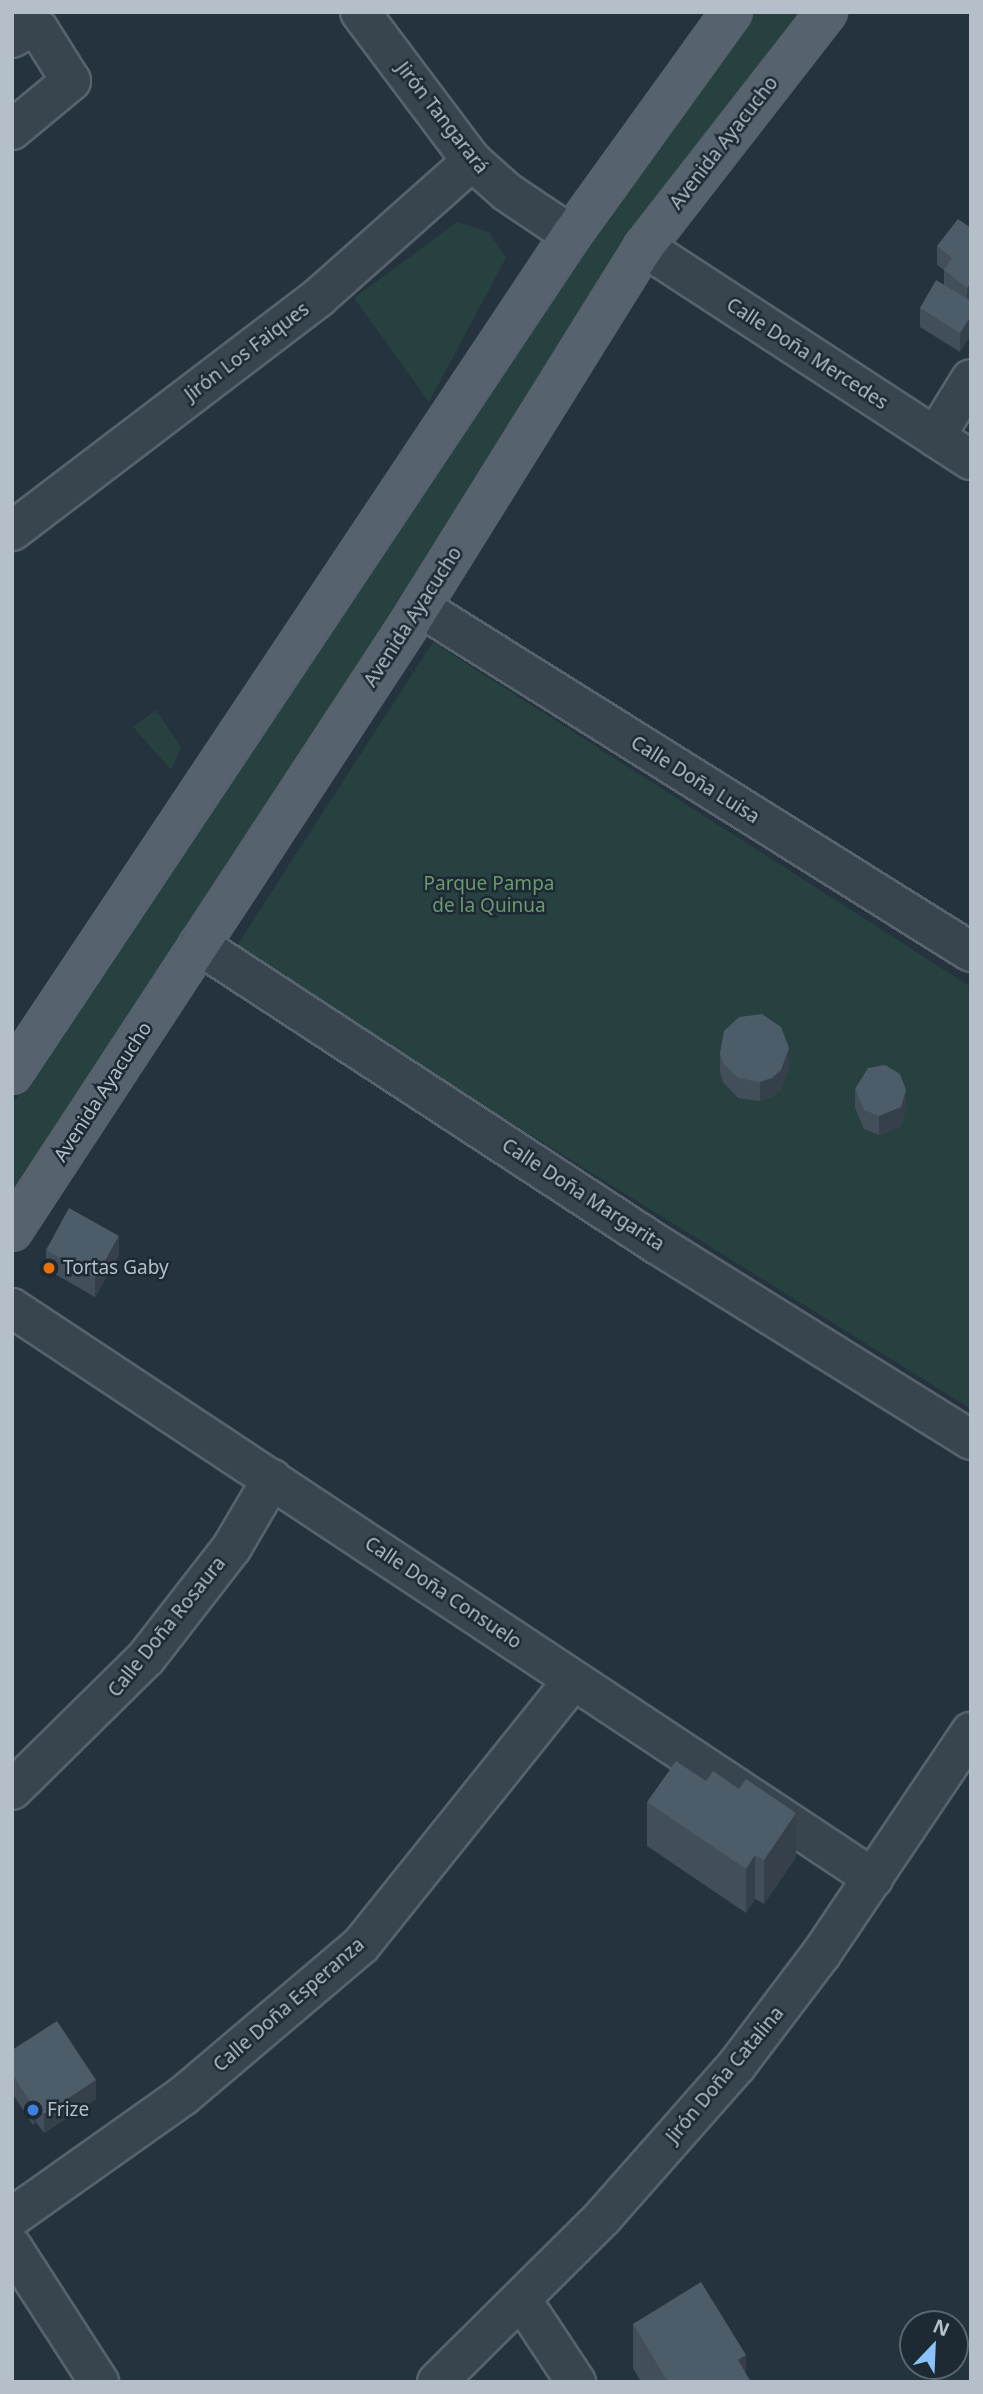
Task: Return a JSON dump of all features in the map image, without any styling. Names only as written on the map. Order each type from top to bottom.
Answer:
[{"type":"main road","points":[[12,1074],[570,235],[732,12]]},
{"type":"main road","name":"Avenida Ayacucho","points":[[12,1231],[420,607],[644,247],[827,12]]},
{"type":"street","name":"Jirón Tangarará","points":[[360,12],[472,161],[489,179],[570,235]]},
{"type":"street","points":[[12,38],[32,26],[39,30],[71,81],[12,130]]},
{"type":"street","name":"Jirón Los Faiques","points":[[12,531],[319,297],[472,161]]},
{"type":"street","name":"Calle Doña Mercedes","points":[[644,247],[971,460]]},
{"type":"street","points":[[935,437],[971,379]]},
{"type":"street","name":"Calle Doña Luisa","points":[[420,607],[971,952]]},
{"type":"street","name":"Calle Doña Margarita","points":[[199,945],[658,1245],[971,1440]]},
{"type":"street","name":"Calle Doña Consuelo","points":[[12,1308],[873,1878]]},
{"type":"street","name":"Calle Doña Rosaura","points":[[12,1790],[64,1744],[146,1658],[232,1547],[272,1479]]},
{"type":"street","name":"Calle Doña Esperanza","points":[[12,2217],[183,2096],[361,1945],[573,1680]]},
{"type":"street","name":"Jirón Doña Catalina","points":[[436,2382],[603,2217],[737,2065],[873,1878],[971,1732]]},
{"type":"street","points":[[12,2247],[99,2382]]},
{"type":"street","points":[[521,2299],[576,2382]]},
{"type":"green space","points":[[748,12],[818,12],[12,1219],[12,1105],[588,230]]},
{"type":"green space","points":[[457,222],[489,232],[506,258],[429,402],[354,298]]},
{"type":"green space","name":"Parque Pampa de la Quinua","points":[[433,642],[971,987],[971,1409],[234,950]]},
{"type":"green space","points":[[156,710],[181,747],[171,770],[133,727]]},
{"type":"building","points":[[958,219],[971,228],[971,283],[967,288],[944,270],[952,258],[937,246]]},
{"type":"building","points":[[936,280],[971,301],[971,316],[960,333],[920,308]]},
{"type":"building","points":[[762,1014],[781,1027],[789,1048],[781,1070],[772,1078],[760,1082],[738,1078],[723,1063],[720,1053],[724,1031],[739,1017]]},
{"type":"building","points":[[885,1065],[900,1074],[906,1090],[901,1107],[879,1116],[864,1110],[855,1089],[868,1068]]},
{"type":"building","points":[[69,1208],[119,1236],[95,1278],[46,1250]]},
{"type":"building","points":[[676,1761],[706,1781],[713,1771],[739,1789],[746,1779],[796,1813],[764,1860],[755,1855],[746,1869],[647,1802]]},
{"type":"building","points":[[57,2021],[96,2080],[44,2114],[36,2103],[33,2106],[12,2074],[12,2050]]},
{"type":"building","points":[[701,2282],[746,2355],[738,2360],[751,2382],[668,2382],[633,2324]]},
{"type":"place","name":"Tortas Gaby","points":[[49,1268]]},
{"type":"place","name":"Frize","points":[[33,2110]]}]
